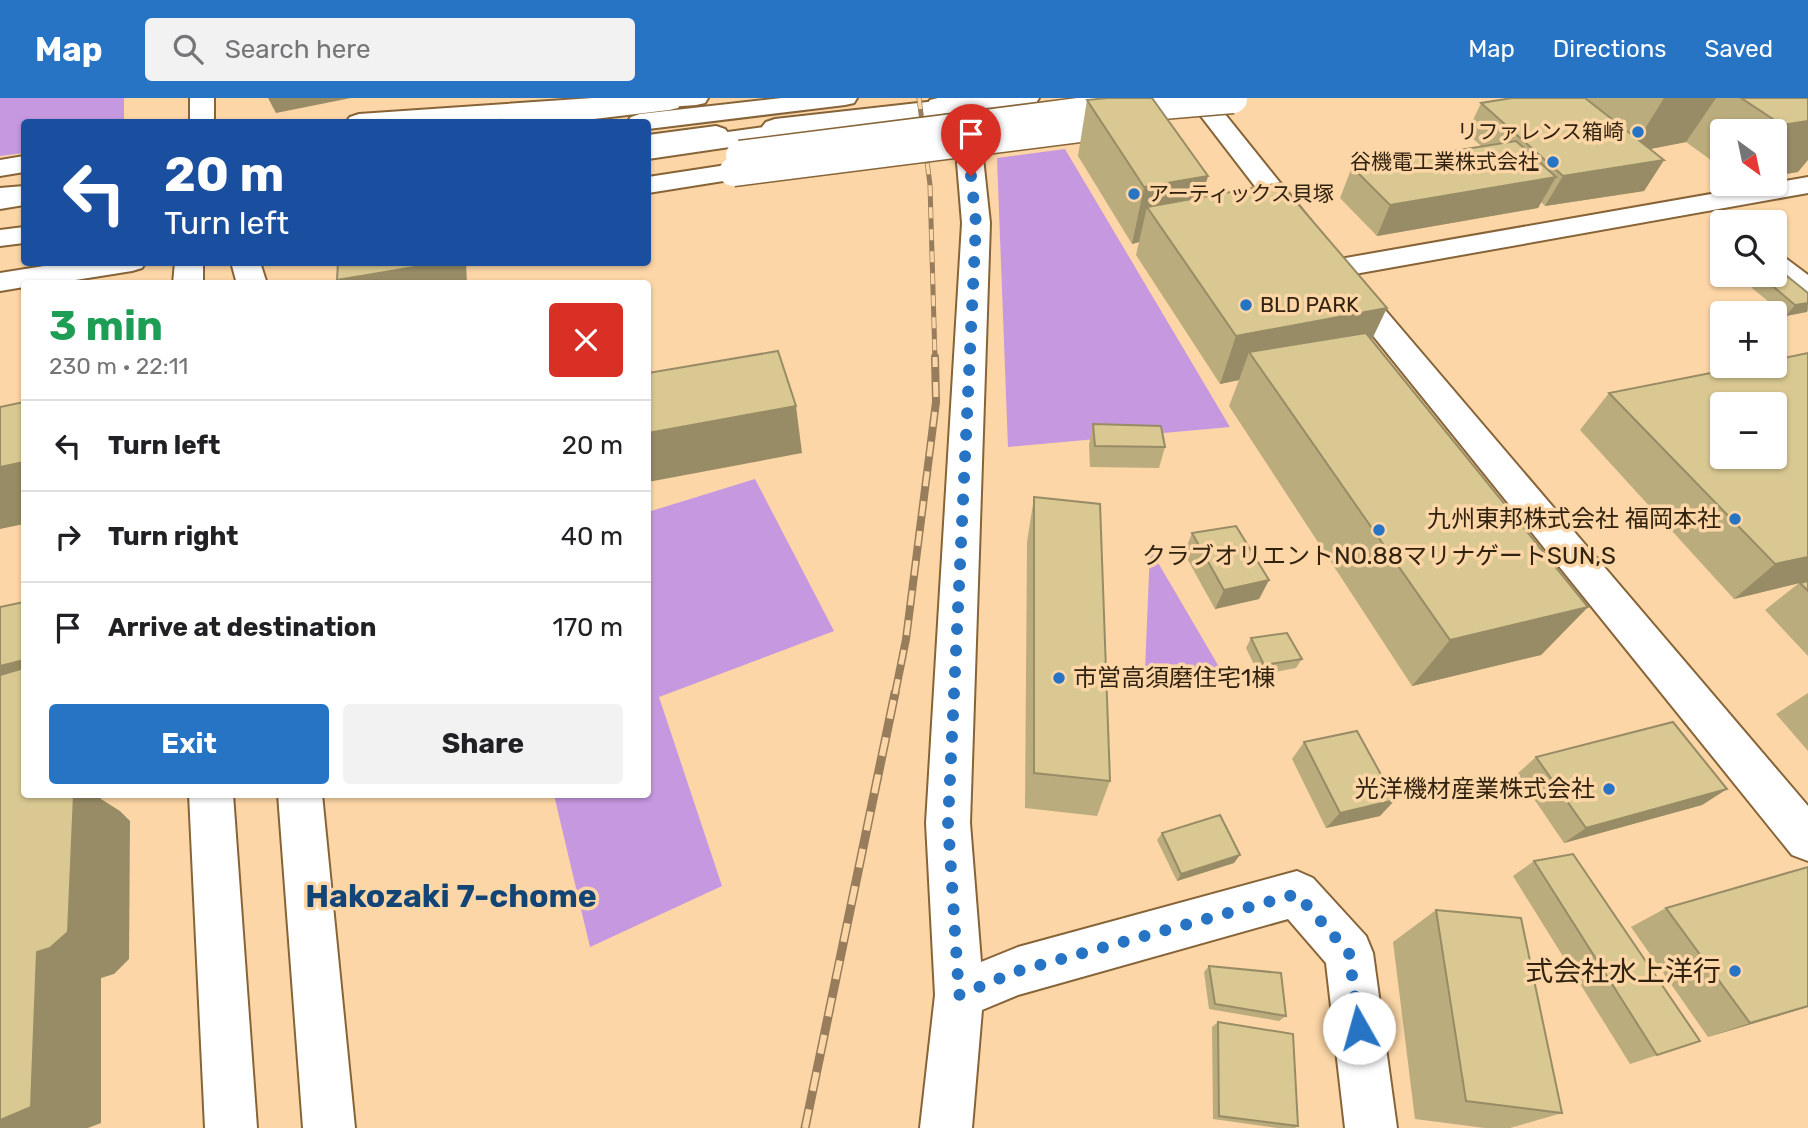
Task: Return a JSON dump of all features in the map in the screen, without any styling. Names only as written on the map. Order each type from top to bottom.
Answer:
[{"type":"main road","points":[[202,98],[202,119]]},
{"type":"main road","points":[[401,119],[696,98]]},
{"type":"main road","points":[[536,119],[706,98]]},
{"type":"main road","points":[[651,121],[845,98]]},
{"type":"main road","points":[[651,126],[872,98]]},
{"type":"main road","points":[[651,143],[974,102],[1027,98]]},
{"type":"main road","points":[[849,123],[1104,98]]},
{"type":"main road","points":[[1199,98],[1334,269],[1808,840]]},
{"type":"main road","points":[[651,167],[1079,112],[1234,98]]},
{"type":"main road","points":[[651,185],[1087,127],[1234,98]]},
{"type":"main road","points":[[651,151],[849,123],[974,102]]},
{"type":"main road","points":[[946,1128],[959,995],[948,822],[976,223],[974,102]]},
{"type":"main road","points":[[0,167],[21,164]]},
{"type":"main road","points":[[1334,269],[1808,185]]},
{"type":"main road","points":[[0,199],[21,196]]},
{"type":"main road","points":[[1700,204],[1710,212]]},
{"type":"main road","points":[[0,209],[21,206]]},
{"type":"main road","points":[[0,241],[21,238]]},
{"type":"main road","points":[[0,282],[106,266]]},
{"type":"main road","points":[[1787,273],[1808,289]]},
{"type":"main road","points":[[211,798],[231,1128]]},
{"type":"main road","points":[[300,798],[329,1128]]},
{"type":"main road","points":[[959,995],[1018,971],[1297,894],[1349,953],[1371,1128]]},
{"type":"shaded area","points":[[0,98],[124,98],[124,119],[21,119],[21,153],[0,156]]},
{"type":"shaded area","points":[[1065,149],[1230,427],[1008,447],[997,158]]},
{"type":"shaded area","points":[[755,479],[834,631],[659,697],[722,886],[590,947],[555,798],[651,798],[651,511]]},
{"type":"shaded area","points":[[1150,549],[1225,677],[1145,671]]},
{"type":"building","points":[[1152,98],[1208,176],[1144,187],[1087,100]]},
{"type":"building","points":[[1512,98],[1585,98],[1664,160],[1563,176],[1481,103]]},
{"type":"building","points":[[1741,98],[1808,98],[1808,121],[1787,124],[1787,119],[1773,119]]},
{"type":"building","points":[[1516,141],[1556,177],[1390,205],[1352,167]]},
{"type":"building","points":[[1280,183],[1387,308],[1236,336],[1147,207]]},
{"type":"building","points":[[338,266],[421,266],[337,280]]},
{"type":"building","points":[[1787,276],[1808,293],[1808,303],[1795,305],[1774,287],[1787,287]]},
{"type":"building","points":[[1366,333],[1588,607],[1450,640],[1249,352]]},
{"type":"building","points":[[778,351],[796,406],[651,432],[651,372]]},
{"type":"building","points":[[1808,353],[1808,557],[1775,564],[1609,393],[1710,373],[1710,378],[1787,378],[1787,357]]},
{"type":"building","points":[[21,403],[21,463],[0,467],[0,407]]},
{"type":"building","points":[[1093,424],[1161,426],[1165,447],[1095,446]]},
{"type":"building","name":"市営高須磨住宅1棟","points":[[1034,497],[1100,504],[1110,781],[1034,773]]},
{"type":"building","points":[[1236,526],[1269,580],[1224,590],[1192,533]]},
{"type":"building","points":[[1808,581],[1808,591],[1800,583]]},
{"type":"building","points":[[21,603],[21,661],[0,666],[0,607]]},
{"type":"building","points":[[1287,633],[1302,659],[1264,665],[1251,638]]},
{"type":"building","points":[[21,669],[21,798],[74,798],[68,932],[50,948],[37,952],[31,1107],[0,1120],[0,675]]},
{"type":"building","name":"光洋機材産業株式会社","points":[[1673,722],[1727,789],[1586,828],[1536,757]]},
{"type":"building","points":[[1357,731],[1395,800],[1340,813],[1304,742]]},
{"type":"building","points":[[1220,815],[1240,855],[1181,874],[1162,833]]},
{"type":"building","points":[[1573,854],[1700,1041],[1657,1055],[1534,861]]},
{"type":"building","name":"式会社水上洋行","points":[[1808,867],[1808,1006],[1750,1023],[1666,908]]},
{"type":"building","points":[[1436,910],[1521,918],[1562,1113],[1466,1101]]},
{"type":"building","points":[[1209,966],[1281,973],[1286,1016],[1215,1004]]},
{"type":"building","points":[[1218,1022],[1293,1034],[1298,1126],[1219,1116]]},
{"type":"railway","points":[[919,98],[930,185],[935,359]]},
{"type":"railway","points":[[895,694],[906,639],[936,402],[935,357]]},
{"type":"railway","points":[[805,1128],[895,693]]},
{"type":"place","name":"リファレンス箱崎","points":[[1638,132]]},
{"type":"place","name":"谷機電工業株式会社","points":[[1553,162]]},
{"type":"place","name":"アーティックス貝塚","points":[[1134,194]]},
{"type":"place","name":"BLD PARK","points":[[1246,305]]},
{"type":"place","name":"九州東邦株式会社 福岡本社","points":[[1735,519]]},
{"type":"place","name":"クラブオリエントNO.88マリナゲートSUN,S","points":[[1379,530]]},
{"type":"place","name":"市営高須磨住宅1棟","points":[[1059,678]]},
{"type":"place","name":"光洋機材産業株式会社","points":[[1609,789]]},
{"type":"place","name":"式会社水上洋行","points":[[1735,971]]},
{"type":"district","name":"Hakozaki 7-chome","points":[[451,896]]},
{"type":"route","points":[[971,176],[976,223],[948,822],[959,995],[1018,971],[1297,894],[1349,953],[1359,1028]]}]
